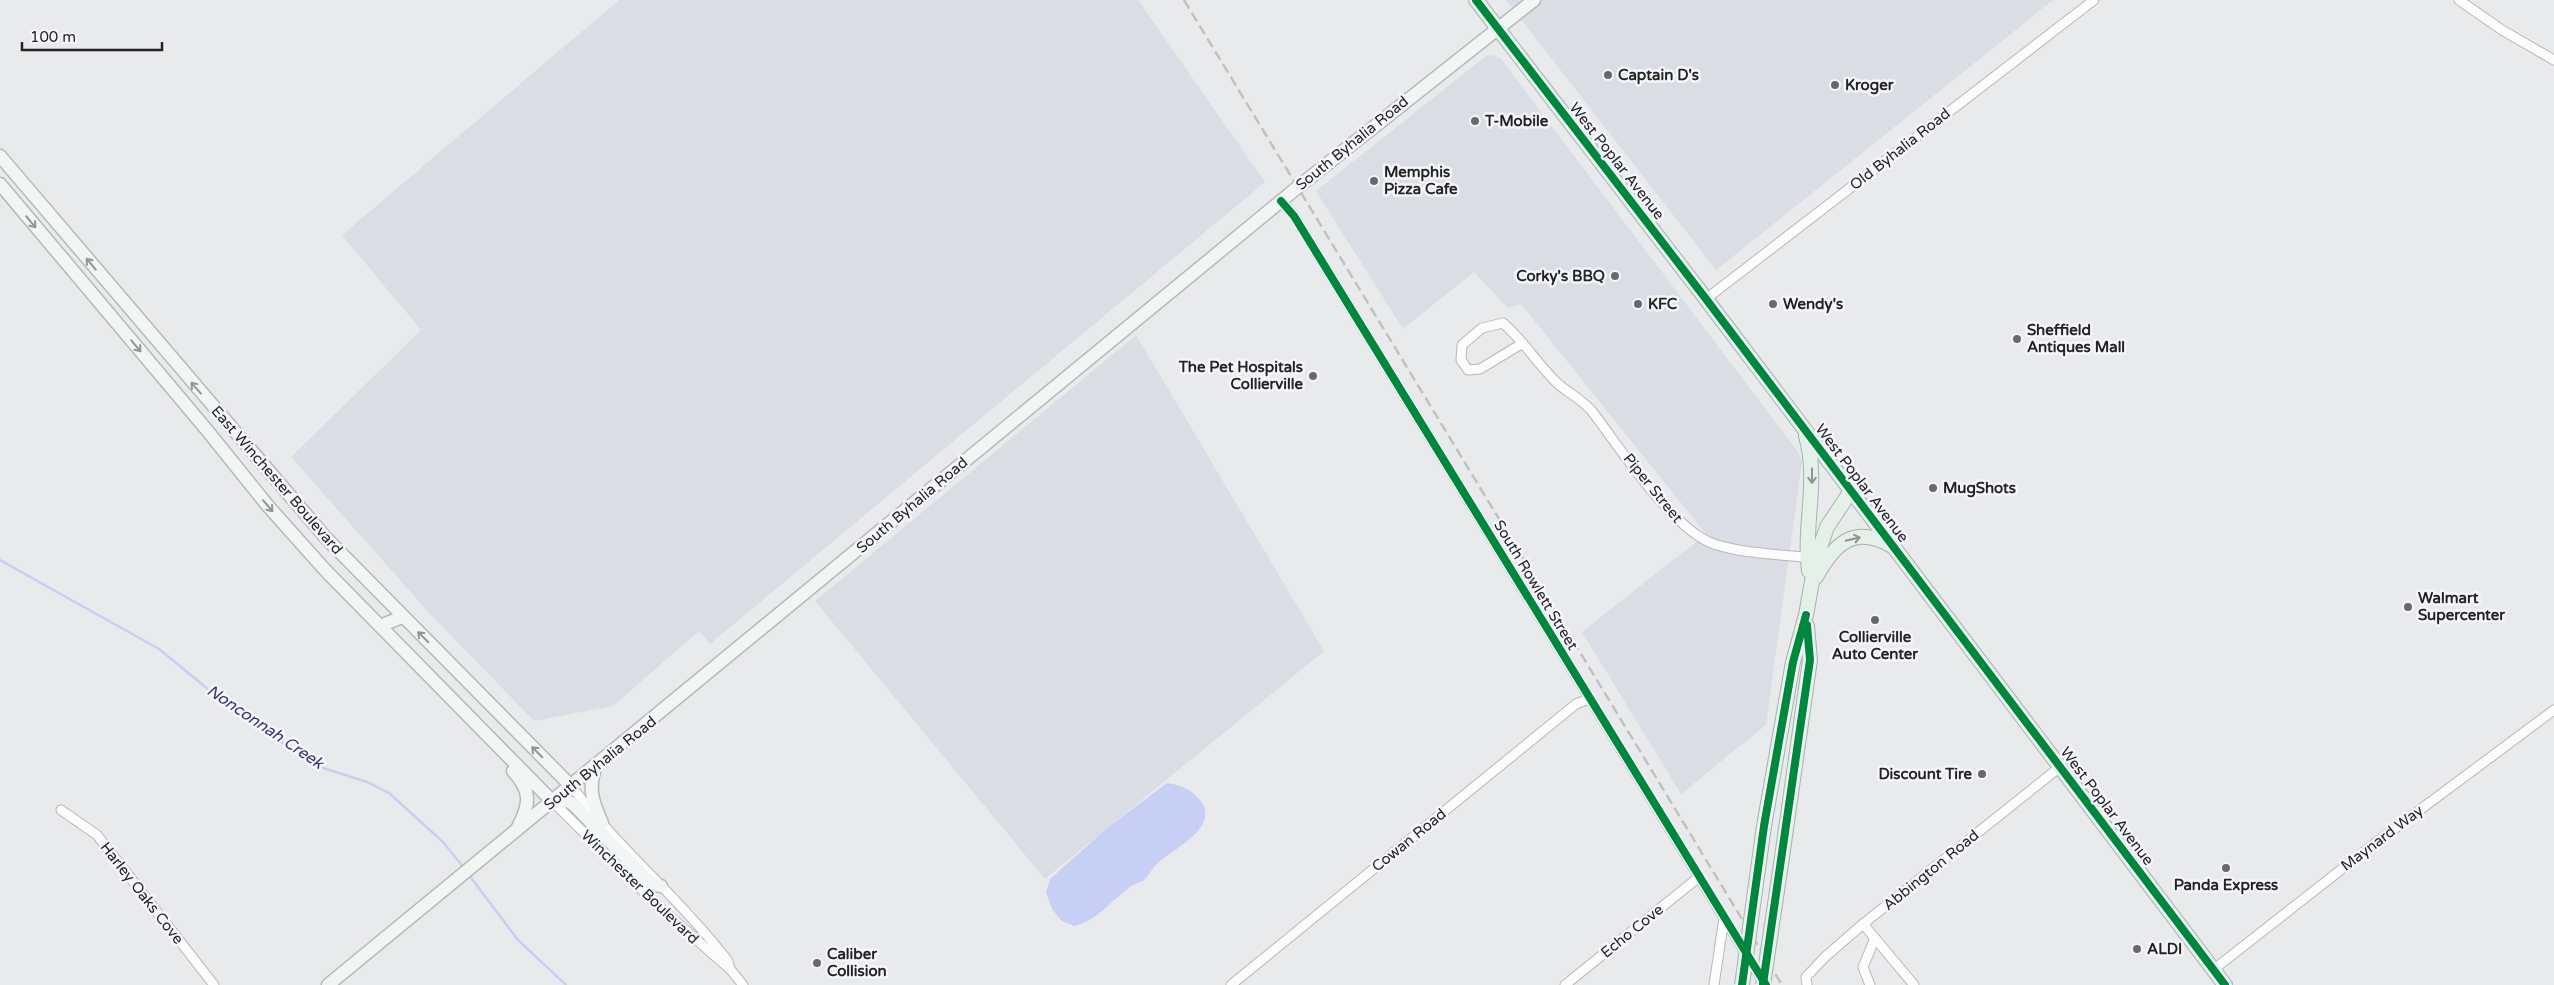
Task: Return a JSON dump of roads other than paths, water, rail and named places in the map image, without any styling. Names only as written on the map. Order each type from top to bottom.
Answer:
[{"type":"main road","name":"West Poplar Avenue","points":[[1476,0],[1706,299],[2225,985]]},
{"type":"main road","name":"South Byhalia Road","points":[[328,985],[572,787],[1282,200],[1497,27],[1534,0]]},
{"type":"main road","name":"East Winchester Boulevard","points":[[0,156],[326,538],[572,787]]},
{"type":"main road","name":"East Winchester Boulevard","points":[[0,184],[206,429],[268,506],[380,626],[553,802]]},
{"type":"main road","points":[[1803,428],[1810,452],[1813,473],[1807,537],[1816,559]]},
{"type":"main road","points":[[1742,985],[1764,826],[1793,662],[1806,616],[1816,559],[1827,527],[1851,491]]},
{"type":"main road","points":[[1816,559],[1838,545],[1856,538],[1881,540],[1893,546]]},
{"type":"main road","points":[[380,626],[402,616]]},
{"type":"main road","points":[[1764,985],[1810,660],[1806,616]]},
{"type":"main road","points":[[438,686],[460,700],[478,716],[549,787],[561,790],[572,787]]},
{"type":"main road","points":[[438,686],[440,694],[521,779],[527,795],[527,810],[515,833]]},
{"type":"main road","points":[[595,768],[591,778],[591,798],[602,823]]},
{"type":"main road","points":[[553,802],[568,801],[574,805],[647,880],[654,885],[661,886]]},
{"type":"street","name":"Old Byhalia Road","points":[[1706,299],[2094,0]]},
{"type":"street","points":[[2459,0],[2502,30],[2554,60]]},
{"type":"street","name":"South Rowlett Street","points":[[1282,200],[1294,216],[1764,985]]},
{"type":"street","name":"Piper Street","points":[[1523,343],[1480,369],[1468,370],[1461,360],[1462,345],[1482,328],[1503,323],[1523,343],[1556,382],[1578,397],[1592,410],[1662,502],[1684,526],[1713,544],[1816,559]]},
{"type":"street","name":"Cowan Road","points":[[1231,985],[1576,704],[1589,699]]},
{"type":"street","name":"Maynard Way","points":[[2213,970],[2370,847],[2554,710]]},
{"type":"street","name":"Abbington Road","points":[[1807,981],[1825,957],[1863,924],[2060,767]]},
{"type":"street","name":"Winchester Boulevard","points":[[572,787],[602,823],[714,944],[728,961],[730,969]]},
{"type":"street","name":"Winchester Boulevard","points":[[553,802],[658,906],[730,969],[743,985]]},
{"type":"street","name":"Harley Oaks Cove","points":[[61,810],[97,835],[214,985]]},
{"type":"street","name":"Echo Cove","points":[[1565,985],[1699,877]]},
{"type":"street","points":[[1714,985],[1724,918]]},
{"type":"street","points":[[1863,924],[1914,985]]},
{"type":"street","points":[[1870,985],[1863,967],[1875,938]]},
{"type":"water","points":[[1167,783],[1185,788],[1200,800],[1205,810],[1205,819],[1200,828],[1185,843],[1159,862],[1144,880],[1126,890],[1091,919],[1074,926],[1062,921],[1052,909],[1046,892],[1050,879],[1106,829]]},
{"type":"waterway","name":"Nonconnah Creek","points":[[0,560],[159,649],[214,694],[314,765],[367,782],[389,793],[443,842],[464,868]]},
{"type":"waterway","name":"Nonconnah Creek","points":[[469,875],[518,940],[566,985]]},
{"type":"railway","points":[[1184,0],[1782,985]]},
{"type":"place","name":"Captain D's","points":[[1608,75]]},
{"type":"place","name":"Kroger","points":[[1835,85]]},
{"type":"place","name":"T-Mobile","points":[[1475,121]]},
{"type":"place","name":"Memphis Pizza Cafe","points":[[1374,181]]},
{"type":"place","name":"Corky's BBQ","points":[[1615,276]]},
{"type":"place","name":"KFC","points":[[1638,304]]},
{"type":"place","name":"Wendy's","points":[[1773,304]]},
{"type":"place","name":"Sheffield Antiques Mall","points":[[2017,339]]},
{"type":"place","name":"The Pet Hospitals Collierville","points":[[1313,376]]},
{"type":"place","name":"MugShots","points":[[1933,488]]},
{"type":"place","name":"Walmart Supercenter","points":[[2408,607]]},
{"type":"place","name":"Collierville Auto Center","points":[[1875,620]]},
{"type":"place","name":"Discount Tire","points":[[1982,774]]},
{"type":"place","name":"Panda Express","points":[[2226,868]]},
{"type":"place","name":"ALDI","points":[[2137,949]]},
{"type":"place","name":"Caliber Collision","points":[[817,963]]}]
